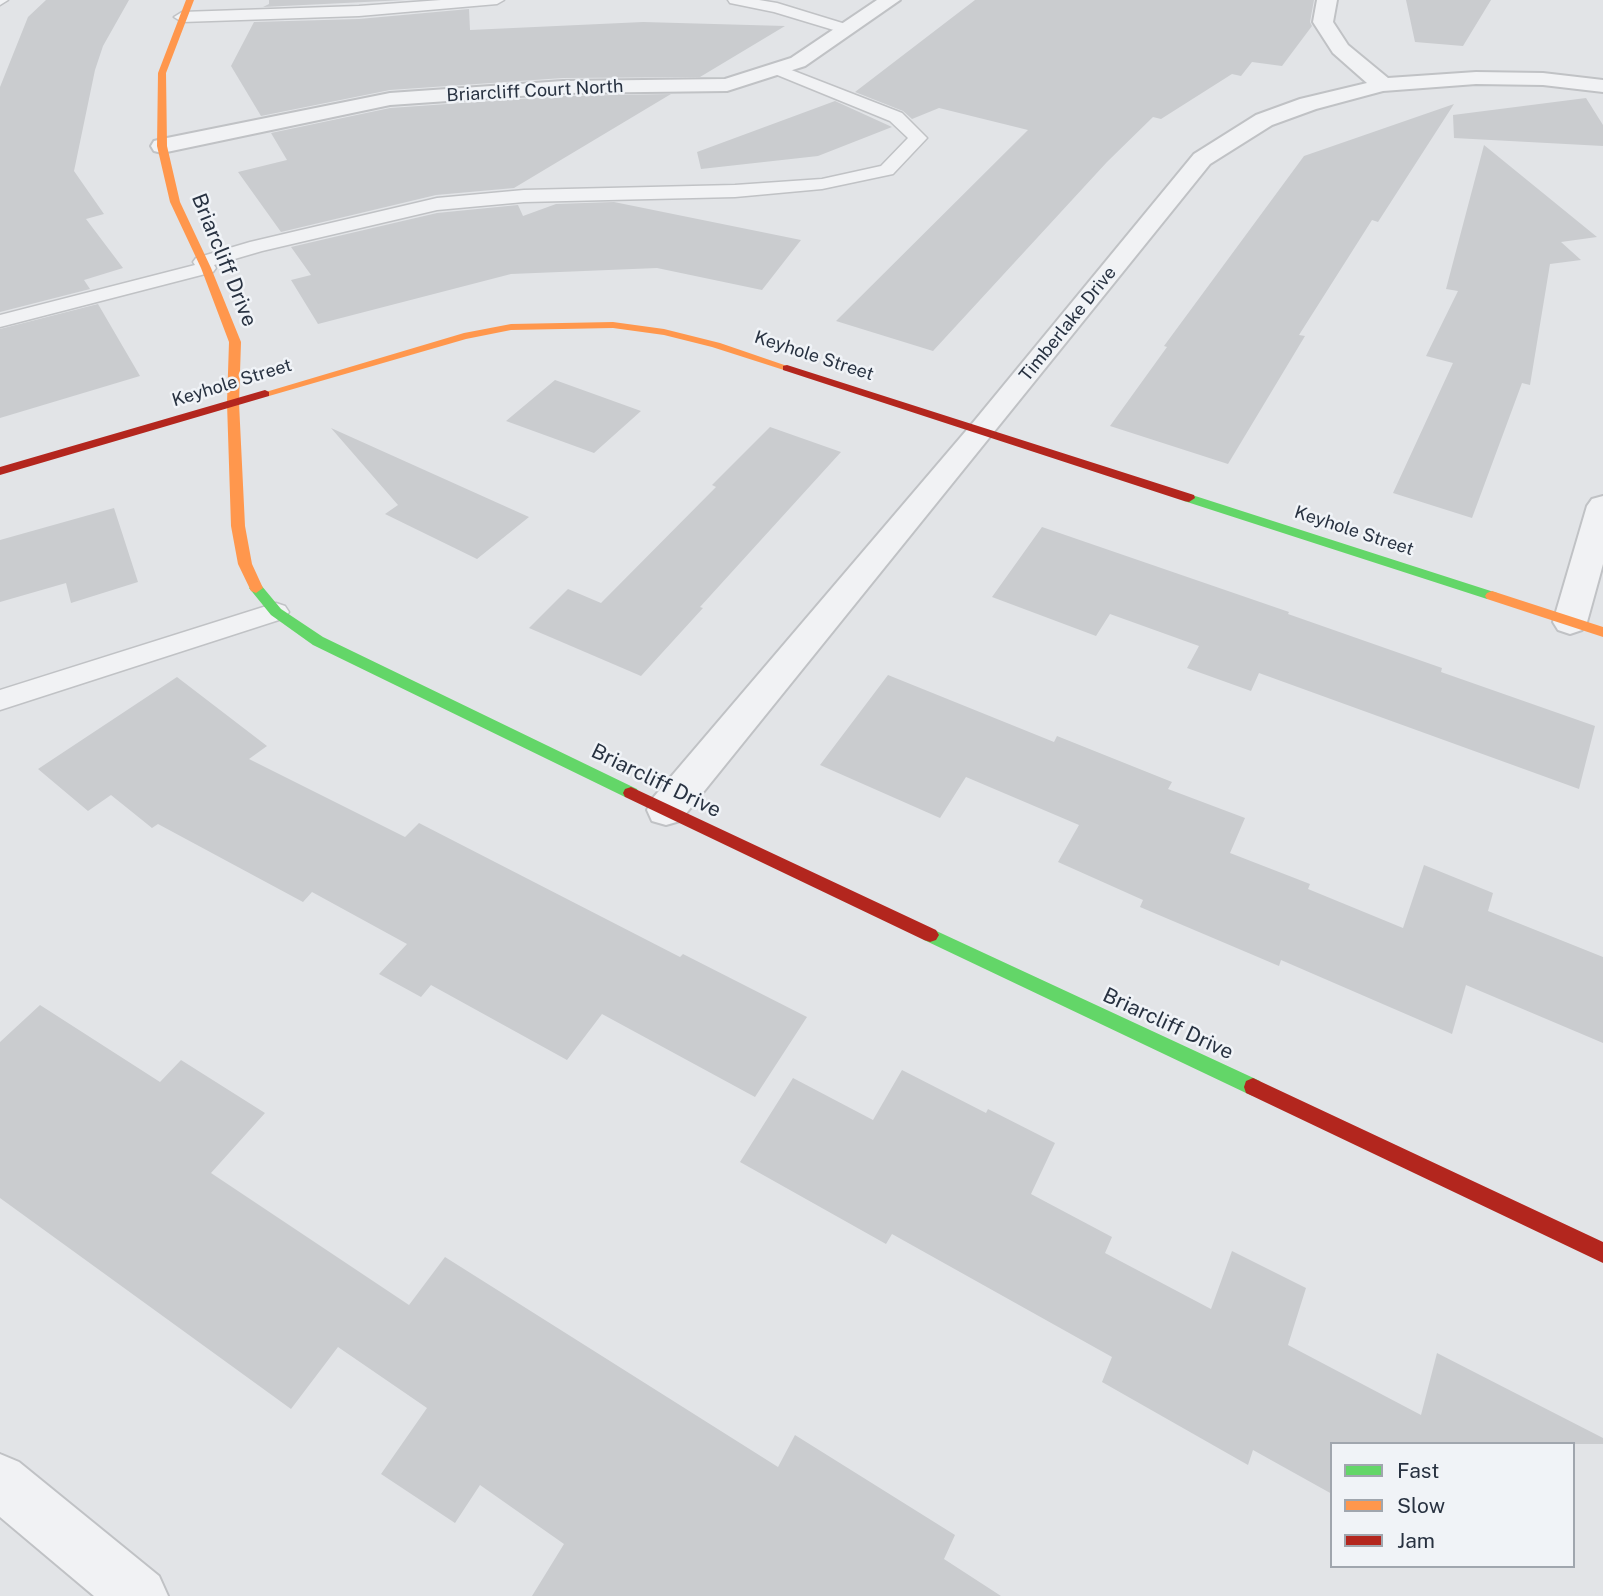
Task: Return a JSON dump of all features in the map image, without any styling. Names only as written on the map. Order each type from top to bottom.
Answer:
[{"type":"street","name":"Briarcliff Drive","points":[[190,0],[162,73],[162,146],[176,202],[235,342],[233,403],[238,526],[245,564],[253,584],[276,612],[318,642],[666,810],[1603,1253]]},
{"type":"street","name":"Briarcliff Court North","points":[[162,146],[390,99],[563,87],[727,85],[798,62],[890,0]]},
{"type":"street","points":[[1327,0],[1323,22],[1340,49],[1383,85]]},
{"type":"street","name":"Timberlake Drive","points":[[666,810],[1202,159],[1264,120],[1307,104],[1383,85],[1476,78],[1543,79],[1603,86]]},
{"type":"street","name":"Keyhole Street","points":[[0,471],[464,336],[511,327],[613,325],[664,332],[716,345],[1603,632]]},
{"type":"street","points":[[1570,622],[1603,506]]},
{"type":"street","points":[[0,1480],[139,1596]]},
{"type":"lane","points":[[182,17],[359,12],[497,0]]},
{"type":"lane","points":[[735,0],[777,8],[847,29]]},
{"type":"lane","points":[[0,321],[310,233],[437,204],[524,197],[735,191],[822,184],[887,170],[918,138],[896,117],[776,69]]},
{"type":"lane","points":[[0,700],[276,612]]},
{"type":"building","points":[[46,0],[129,0],[103,46],[95,70],[74,171],[104,214],[86,219],[123,268],[84,280],[90,289],[0,312],[0,87],[28,17]]},
{"type":"building","points":[[269,0],[405,0],[263,7],[269,4]]},
{"type":"building","points":[[975,0],[1314,0],[1310,22],[1312,26],[1282,66],[1252,62],[1241,76],[1232,74],[1161,119],[1153,117],[1107,162],[933,351],[836,321],[1028,130],[939,108],[912,119],[903,111],[855,92]]},
{"type":"building","points":[[1406,0],[1491,0],[1463,46],[1415,42]]},
{"type":"building","points":[[469,9],[470,30],[643,22],[785,26],[700,77],[563,78],[390,90],[261,116],[231,66],[254,22],[359,19]]},
{"type":"building","points":[[671,94],[514,188],[436,195],[281,232],[238,172],[287,160],[271,133],[390,108],[563,96]]},
{"type":"building","points":[[1586,98],[1603,125],[1603,146],[1454,138],[1453,115]]},
{"type":"building","points":[[835,101],[892,127],[818,156],[701,169],[697,152]]},
{"type":"building","points":[[1454,104],[1378,222],[1372,220],[1299,335],[1305,336],[1228,464],[1110,426],[1167,347],[1164,346],[1304,156]]},
{"type":"building","points":[[1484,145],[1597,237],[1561,242],[1581,260],[1550,264],[1530,385],[1522,383],[1472,518],[1393,493],[1453,363],[1426,356],[1458,291],[1446,289]]},
{"type":"building","points":[[614,202],[801,240],[762,290],[657,268],[511,274],[318,324],[291,280],[311,275],[291,247],[437,213],[518,205],[523,216],[556,204]]},
{"type":"building","points":[[98,304],[140,376],[0,418],[0,329]]},
{"type":"building","points":[[555,380],[641,411],[594,453],[506,421]]},
{"type":"building","points":[[770,427],[841,452],[641,676],[529,628],[568,589],[601,603],[716,487],[712,485]]},
{"type":"building","points":[[331,428],[529,517],[477,559],[385,514],[398,505]]},
{"type":"building","points":[[114,508],[138,582],[71,603],[66,583],[0,602],[0,540]]},
{"type":"building","points":[[1042,527],[1289,612],[1288,614],[1442,668],[1441,672],[1595,726],[1579,789],[1259,673],[1251,691],[1187,668],[1199,646],[1110,614],[1096,636],[992,597]]},
{"type":"building","points":[[888,675],[1054,742],[1057,736],[1172,782],[1168,789],[1245,818],[1230,853],[1310,884],[1308,889],[1403,928],[1424,865],[1493,893],[1488,911],[1603,957],[1603,1043],[1466,985],[1452,1034],[1281,960],[1279,966],[1140,907],[1143,900],[1058,862],[1079,825],[966,777],[940,818],[820,765]]},
{"type":"building","points":[[177,677],[267,746],[249,759],[405,837],[419,823],[680,957],[683,954],[807,1017],[755,1097],[602,1014],[567,1060],[431,985],[421,997],[379,974],[407,944],[312,892],[303,902],[158,824],[152,828],[111,795],[88,811],[38,769]]},
{"type":"building","points":[[40,1005],[160,1082],[181,1060],[265,1113],[211,1173],[409,1305],[445,1257],[778,1467],[795,1435],[955,1535],[944,1559],[1001,1596],[532,1596],[564,1544],[480,1485],[455,1523],[381,1474],[427,1408],[338,1347],[291,1409],[0,1198],[0,1042]]},
{"type":"building","points":[[902,1070],[986,1113],[988,1109],[1055,1143],[1031,1194],[1112,1237],[1105,1253],[1211,1309],[1232,1251],[1306,1288],[1288,1345],[1421,1415],[1437,1353],[1603,1438],[1603,1444],[1330,1442],[1330,1493],[1253,1450],[1248,1465],[1102,1382],[1112,1357],[892,1234],[886,1244],[740,1162],[793,1078],[873,1120]]},
{"type":"traffic: fast","points":[[1189,498],[1492,596]]},
{"type":"traffic: fast","points":[[256,588],[276,612],[318,641],[631,793]]},
{"type":"traffic: fast","points":[[930,935],[1253,1087]]},
{"type":"traffic: slow","points":[[190,0],[162,73],[162,146],[175,202],[206,268],[235,342],[233,403],[238,526],[245,564],[256,588]]},
{"type":"traffic: slow","points":[[265,394],[464,336],[511,327],[613,325],[664,332],[716,345],[787,368]]},
{"type":"traffic: slow","points":[[1492,596],[1603,632]]},
{"type":"traffic: jam","points":[[787,368],[1189,498]]},
{"type":"traffic: jam","points":[[0,471],[265,394]]},
{"type":"traffic: jam","points":[[631,793],[930,935]]},
{"type":"traffic: jam","points":[[1253,1087],[1603,1253]]}]
